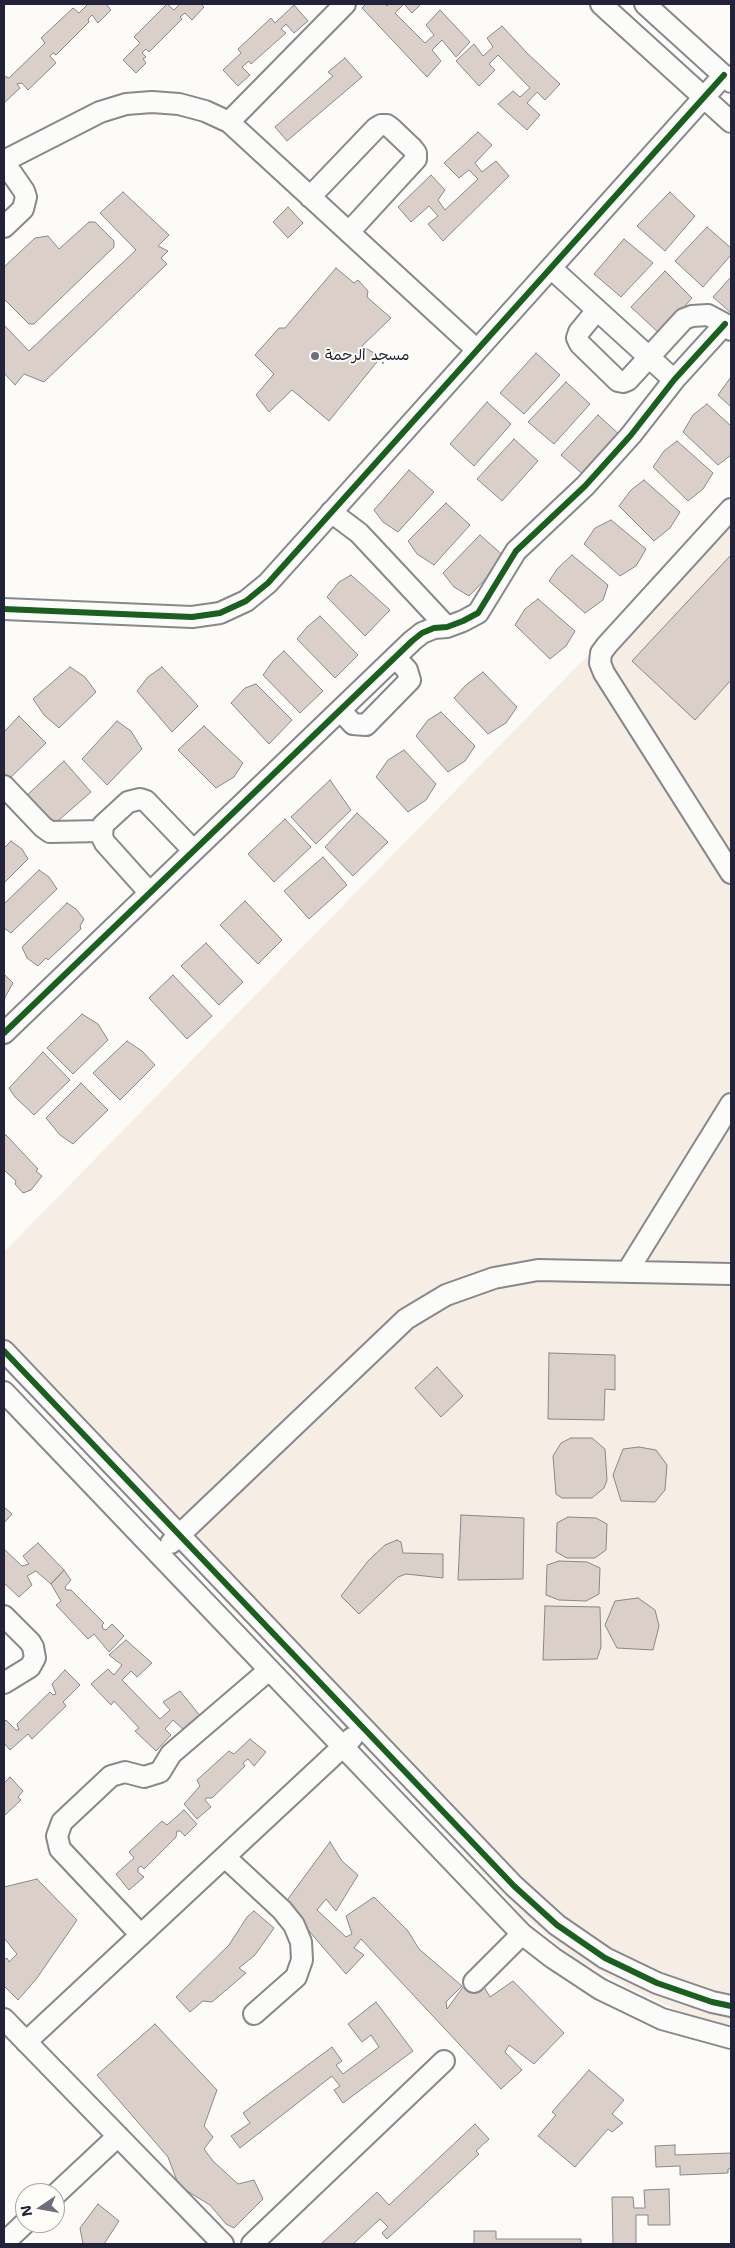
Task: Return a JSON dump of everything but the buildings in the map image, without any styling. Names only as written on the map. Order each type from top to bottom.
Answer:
[{"type":"street","points":[[229,122],[345,4]]},
{"type":"street","points":[[601,4],[731,122]]},
{"type":"street","points":[[4,609],[192,617],[220,613],[246,601],[268,582],[704,98],[728,78],[645,4]]},
{"type":"street","points":[[4,227],[23,209],[26,197],[4,162],[100,112],[126,104],[152,102],[179,104],[205,111],[229,122],[477,350]]},
{"type":"street","points":[[310,197],[381,125],[387,125],[398,134],[416,152],[416,159],[349,232]]},
{"type":"street","points":[[550,268],[674,380]]},
{"type":"street","points":[[4,1032],[422,633],[463,621],[478,612],[516,551],[585,486],[631,435],[674,380],[728,327],[708,316],[692,316],[684,319],[628,380],[618,381],[580,344],[577,338],[579,332],[597,310]]},
{"type":"street","points":[[731,509],[607,645],[601,653],[600,664],[731,873]]},
{"type":"street","points":[[331,512],[359,533],[447,627]]},
{"type":"street","points":[[340,710],[353,724],[366,725],[410,680],[408,670],[395,657]]},
{"type":"street","points":[[8,793],[50,832],[102,831]]},
{"type":"street","points":[[149,892],[105,843],[102,831],[103,825],[128,802],[140,799],[146,801],[193,850]]},
{"type":"street","points":[[627,1272],[731,1104]]},
{"type":"street","points":[[158,1556],[406,1318],[446,1295],[494,1278],[538,1270],[731,1274]]},
{"type":"street","points":[[4,1351],[514,1886],[557,1925],[605,1958],[657,1983],[712,2002],[731,2006]]},
{"type":"street","points":[[4,1393],[522,1934],[553,1958],[600,1989],[662,2019],[731,2038]]},
{"type":"street","points":[[4,1616],[30,1642],[35,1658],[30,1668],[4,1683]]},
{"type":"street","points":[[141,1935],[60,1849],[57,1836],[62,1822],[110,1776],[126,1772],[144,1777],[160,1772],[171,1754],[268,1670]]},
{"type":"street","points":[[26,2042],[363,1728]]},
{"type":"street","points":[[225,1857],[282,1910],[294,1925],[301,1942],[302,1960],[296,1977],[254,2014]]},
{"type":"street","points":[[474,1982],[522,1934]]},
{"type":"street","points":[[4,2019],[223,2244]]},
{"type":"street","points":[[252,2244],[444,2061]]},
{"type":"street","points":[[65,2186],[118,2136]]},
{"type":"street","points":[[4,2243],[15,2233]]},
{"type":"shaded area","points":[[731,509],[731,2026],[683,2013],[628,1987],[573,1957],[523,1915],[4,1368],[4,1252]]},
{"type":"cycle path","points":[[4,609],[192,617],[220,613],[246,601],[268,583],[724,75]]},
{"type":"cycle path","points":[[4,1033],[412,641],[422,633],[434,628],[447,627],[478,613],[516,551],[585,486],[631,435],[674,380],[725,324]]},
{"type":"cycle path","points":[[4,1351],[514,1886],[557,1925],[605,1958],[657,1983],[712,2002],[731,2006]]},
{"type":"place","name":"مسجد الرحمة","points":[[315,356]]}]
